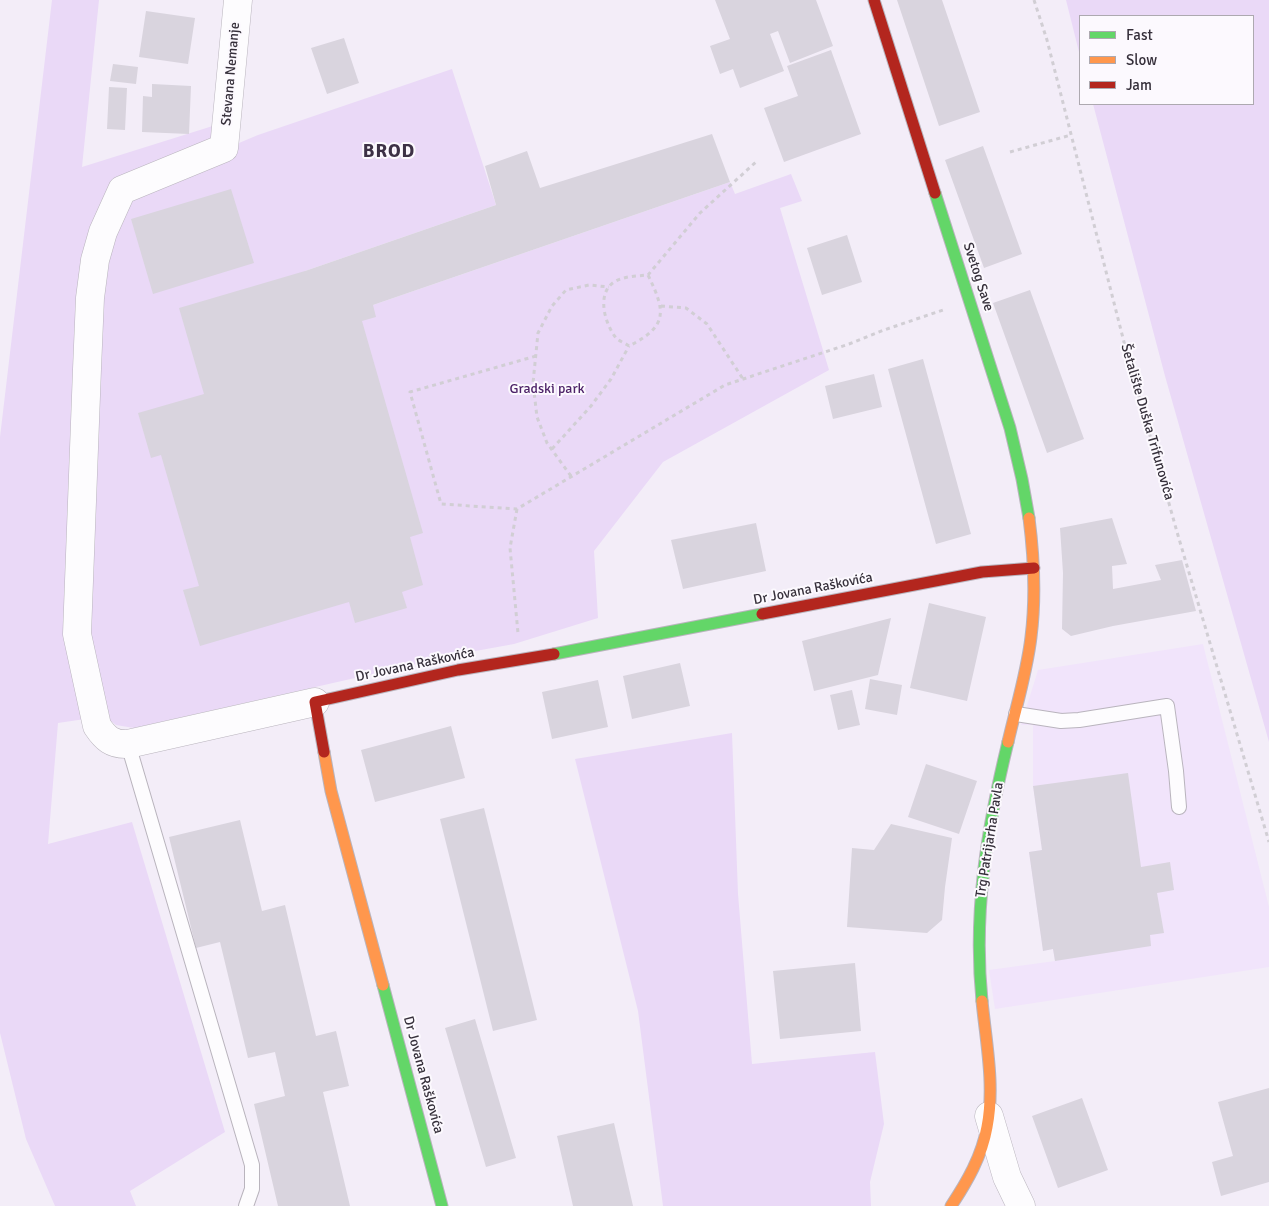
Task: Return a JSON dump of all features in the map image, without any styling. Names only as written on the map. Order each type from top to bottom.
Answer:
[{"type":"street","name":"Stevana Nemanje","points":[[128,744],[110,741],[102,735],[97,726],[77,634],[87,360],[90,298],[95,260],[102,232],[122,190],[224,148],[238,0]]},
{"type":"street","name":"Svetog Save","points":[[874,0],[1007,418],[1022,475],[1031,523],[1034,568]]},
{"type":"street","name":"Dr Jovana Raškovića","points":[[442,1206],[331,791],[315,702],[458,670],[521,660],[982,572],[1034,568]]},
{"type":"street","name":"Trg Patrijarha Pavla","points":[[951,1206],[966,1184],[981,1150],[989,1116],[989,1084],[978,940],[981,888],[991,820],[1025,674],[1031,635],[1034,568]]},
{"type":"street","points":[[128,744],[315,702]]},
{"type":"street","name":"Trg Patrijarha Pavla","points":[[989,1116],[1007,1177],[1021,1206]]},
{"type":"lane","points":[[1016,714],[1061,720],[1079,720],[1167,706],[1179,807]]},
{"type":"lane","points":[[128,744],[252,1165],[252,1189],[246,1206]]},
{"type":"path","name":"Šetalište Duška Trifunovića","points":[[1034,0],[1125,346],[1177,532],[1269,842]]},
{"type":"path","points":[[1010,152],[1071,135]]},
{"type":"path","points":[[629,346],[617,339],[604,316],[604,294],[614,282],[628,277],[648,275],[700,213],[757,160]]},
{"type":"path","points":[[552,449],[591,406],[611,379],[629,346],[647,337],[660,321],[661,306],[648,275]]},
{"type":"path","points":[[571,476],[547,443],[537,417],[532,383],[538,334],[552,306],[566,290],[589,285],[610,287]]},
{"type":"path","points":[[536,356],[410,392],[441,504],[517,510],[725,385],[970,301]]},
{"type":"path","points":[[661,306],[686,308],[707,324],[743,379]]},
{"type":"path","points":[[517,510],[510,548],[521,660]]},
{"type":"shaded area","points":[[1203,644],[1269,907],[1269,967],[995,1009],[989,970],[1055,961],[1053,949],[1043,951],[1029,852],[1042,850],[1033,786],[1033,725],[1021,725],[1038,670]]},
{"type":"green space","name":"Gradski park","points":[[52,0],[99,0],[82,167],[235,119],[239,143],[452,69],[496,205],[305,271],[373,305],[730,182],[735,194],[791,174],[802,201],[780,208],[829,370],[663,462],[594,551],[598,618],[514,644],[470,652],[134,728],[116,725],[105,716],[58,723],[48,844],[132,822],[225,1132],[130,1191],[136,1206],[55,1206],[26,1139],[0,1033],[0,437]]},
{"type":"green space","points":[[1066,0],[1269,0],[1269,742],[1165,376],[1093,105],[1254,105],[1254,15],[1079,15],[1079,52]]},
{"type":"green space","points":[[732,733],[738,894],[752,1064],[875,1052],[884,1124],[870,1182],[871,1206],[663,1206],[638,1011],[575,759]]},
{"type":"building","points":[[715,0],[816,0],[833,46],[790,63],[778,31],[770,34],[784,71],[740,88],[733,69],[720,74],[710,46],[730,39]]},
{"type":"building","points":[[897,0],[942,0],[980,112],[939,126]]},
{"type":"building","points":[[146,11],[195,18],[188,64],[139,57]]},
{"type":"building","points":[[344,38],[359,83],[327,94],[311,48]]},
{"type":"building","points":[[831,50],[861,134],[784,162],[764,108],[798,96],[787,66]]},
{"type":"building","points":[[113,64],[138,67],[136,84],[110,81]]},
{"type":"building","points":[[152,84],[191,86],[189,134],[142,132],[143,96],[152,97]]},
{"type":"building","points":[[109,87],[127,88],[125,130],[107,129]]},
{"type":"building","points":[[712,134],[730,182],[373,305],[376,317],[362,321],[423,533],[410,537],[423,585],[402,592],[407,608],[355,623],[349,602],[200,646],[183,590],[199,586],[161,455],[151,458],[138,413],[204,394],[179,308],[305,271],[496,205],[485,166],[527,151],[540,188]]},
{"type":"building","points":[[983,146],[1022,254],[984,268],[945,160]]},
{"type":"building","points":[[231,189],[254,263],[153,294],[131,219]]},
{"type":"building","points":[[847,235],[862,282],[822,295],[807,248]]},
{"type":"building","points":[[1030,290],[1084,439],[1047,453],[993,303]]},
{"type":"building","points":[[923,359],[971,534],[936,544],[888,369]]},
{"type":"building","points":[[874,374],[882,407],[833,419],[825,386]]},
{"type":"building","points":[[1112,518],[1127,564],[1112,566],[1113,589],[1161,580],[1155,565],[1182,560],[1196,611],[1113,626],[1071,636],[1062,629],[1063,573],[1060,528]]},
{"type":"building","points":[[756,523],[766,571],[683,589],[671,540]]},
{"type":"building","points":[[929,603],[986,617],[967,701],[910,688]]},
{"type":"building","points":[[891,618],[878,675],[814,691],[802,641]]},
{"type":"building","points":[[680,663],[690,706],[632,719],[623,676]]},
{"type":"building","points":[[870,679],[902,685],[897,715],[865,709]]},
{"type":"building","points":[[598,680],[608,727],[552,739],[542,692]]},
{"type":"building","points":[[852,690],[860,725],[838,730],[830,695]]},
{"type":"building","points":[[451,726],[465,778],[375,802],[361,750]]},
{"type":"building","points":[[926,764],[977,781],[959,834],[908,817]]},
{"type":"building","points":[[1128,773],[1141,867],[1170,862],[1174,890],[1157,893],[1164,933],[1150,935],[1151,946],[1055,961],[1053,949],[1043,951],[1029,852],[1042,850],[1033,786]]},
{"type":"building","points":[[484,808],[537,1020],[493,1031],[440,819]]},
{"type":"building","points":[[240,820],[262,911],[285,905],[316,1036],[336,1031],[349,1086],[323,1092],[350,1206],[278,1206],[254,1104],[285,1096],[275,1052],[248,1058],[220,942],[196,948],[169,837]]},
{"type":"building","points":[[891,824],[952,838],[942,920],[927,933],[847,927],[852,848],[874,850]]},
{"type":"building","points":[[855,963],[861,1031],[780,1039],[773,971]]},
{"type":"building","points":[[475,1019],[516,1158],[486,1167],[445,1028]]},
{"type":"building","points":[[1269,1088],[1269,1182],[1221,1196],[1212,1162],[1233,1156],[1218,1102]]},
{"type":"building","points":[[1082,1098],[1108,1170],[1058,1188],[1032,1116]]},
{"type":"building","points":[[614,1123],[633,1206],[573,1206],[557,1136]]},
{"type":"traffic: fast","points":[[935,193],[1010,428],[1029,518]]},
{"type":"traffic: fast","points":[[554,654],[762,614]]},
{"type":"traffic: fast","points":[[982,1001],[979,935],[984,870],[988,838],[1008,742]]},
{"type":"traffic: fast","points":[[383,985],[442,1206]]},
{"type":"traffic: slow","points":[[1008,742],[1027,663],[1033,622],[1034,577],[1029,518]]},
{"type":"traffic: slow","points":[[324,752],[331,791],[383,985]]},
{"type":"traffic: slow","points":[[951,1206],[973,1168],[982,1148],[987,1127],[990,1080],[982,1001]]},
{"type":"traffic: jam","points":[[874,0],[935,193]]},
{"type":"traffic: jam","points":[[762,614],[982,572],[1034,568]]},
{"type":"traffic: jam","points":[[324,752],[315,702],[458,670],[554,654]]},
{"type":"district","name":"BROD","points":[[389,152]]}]
